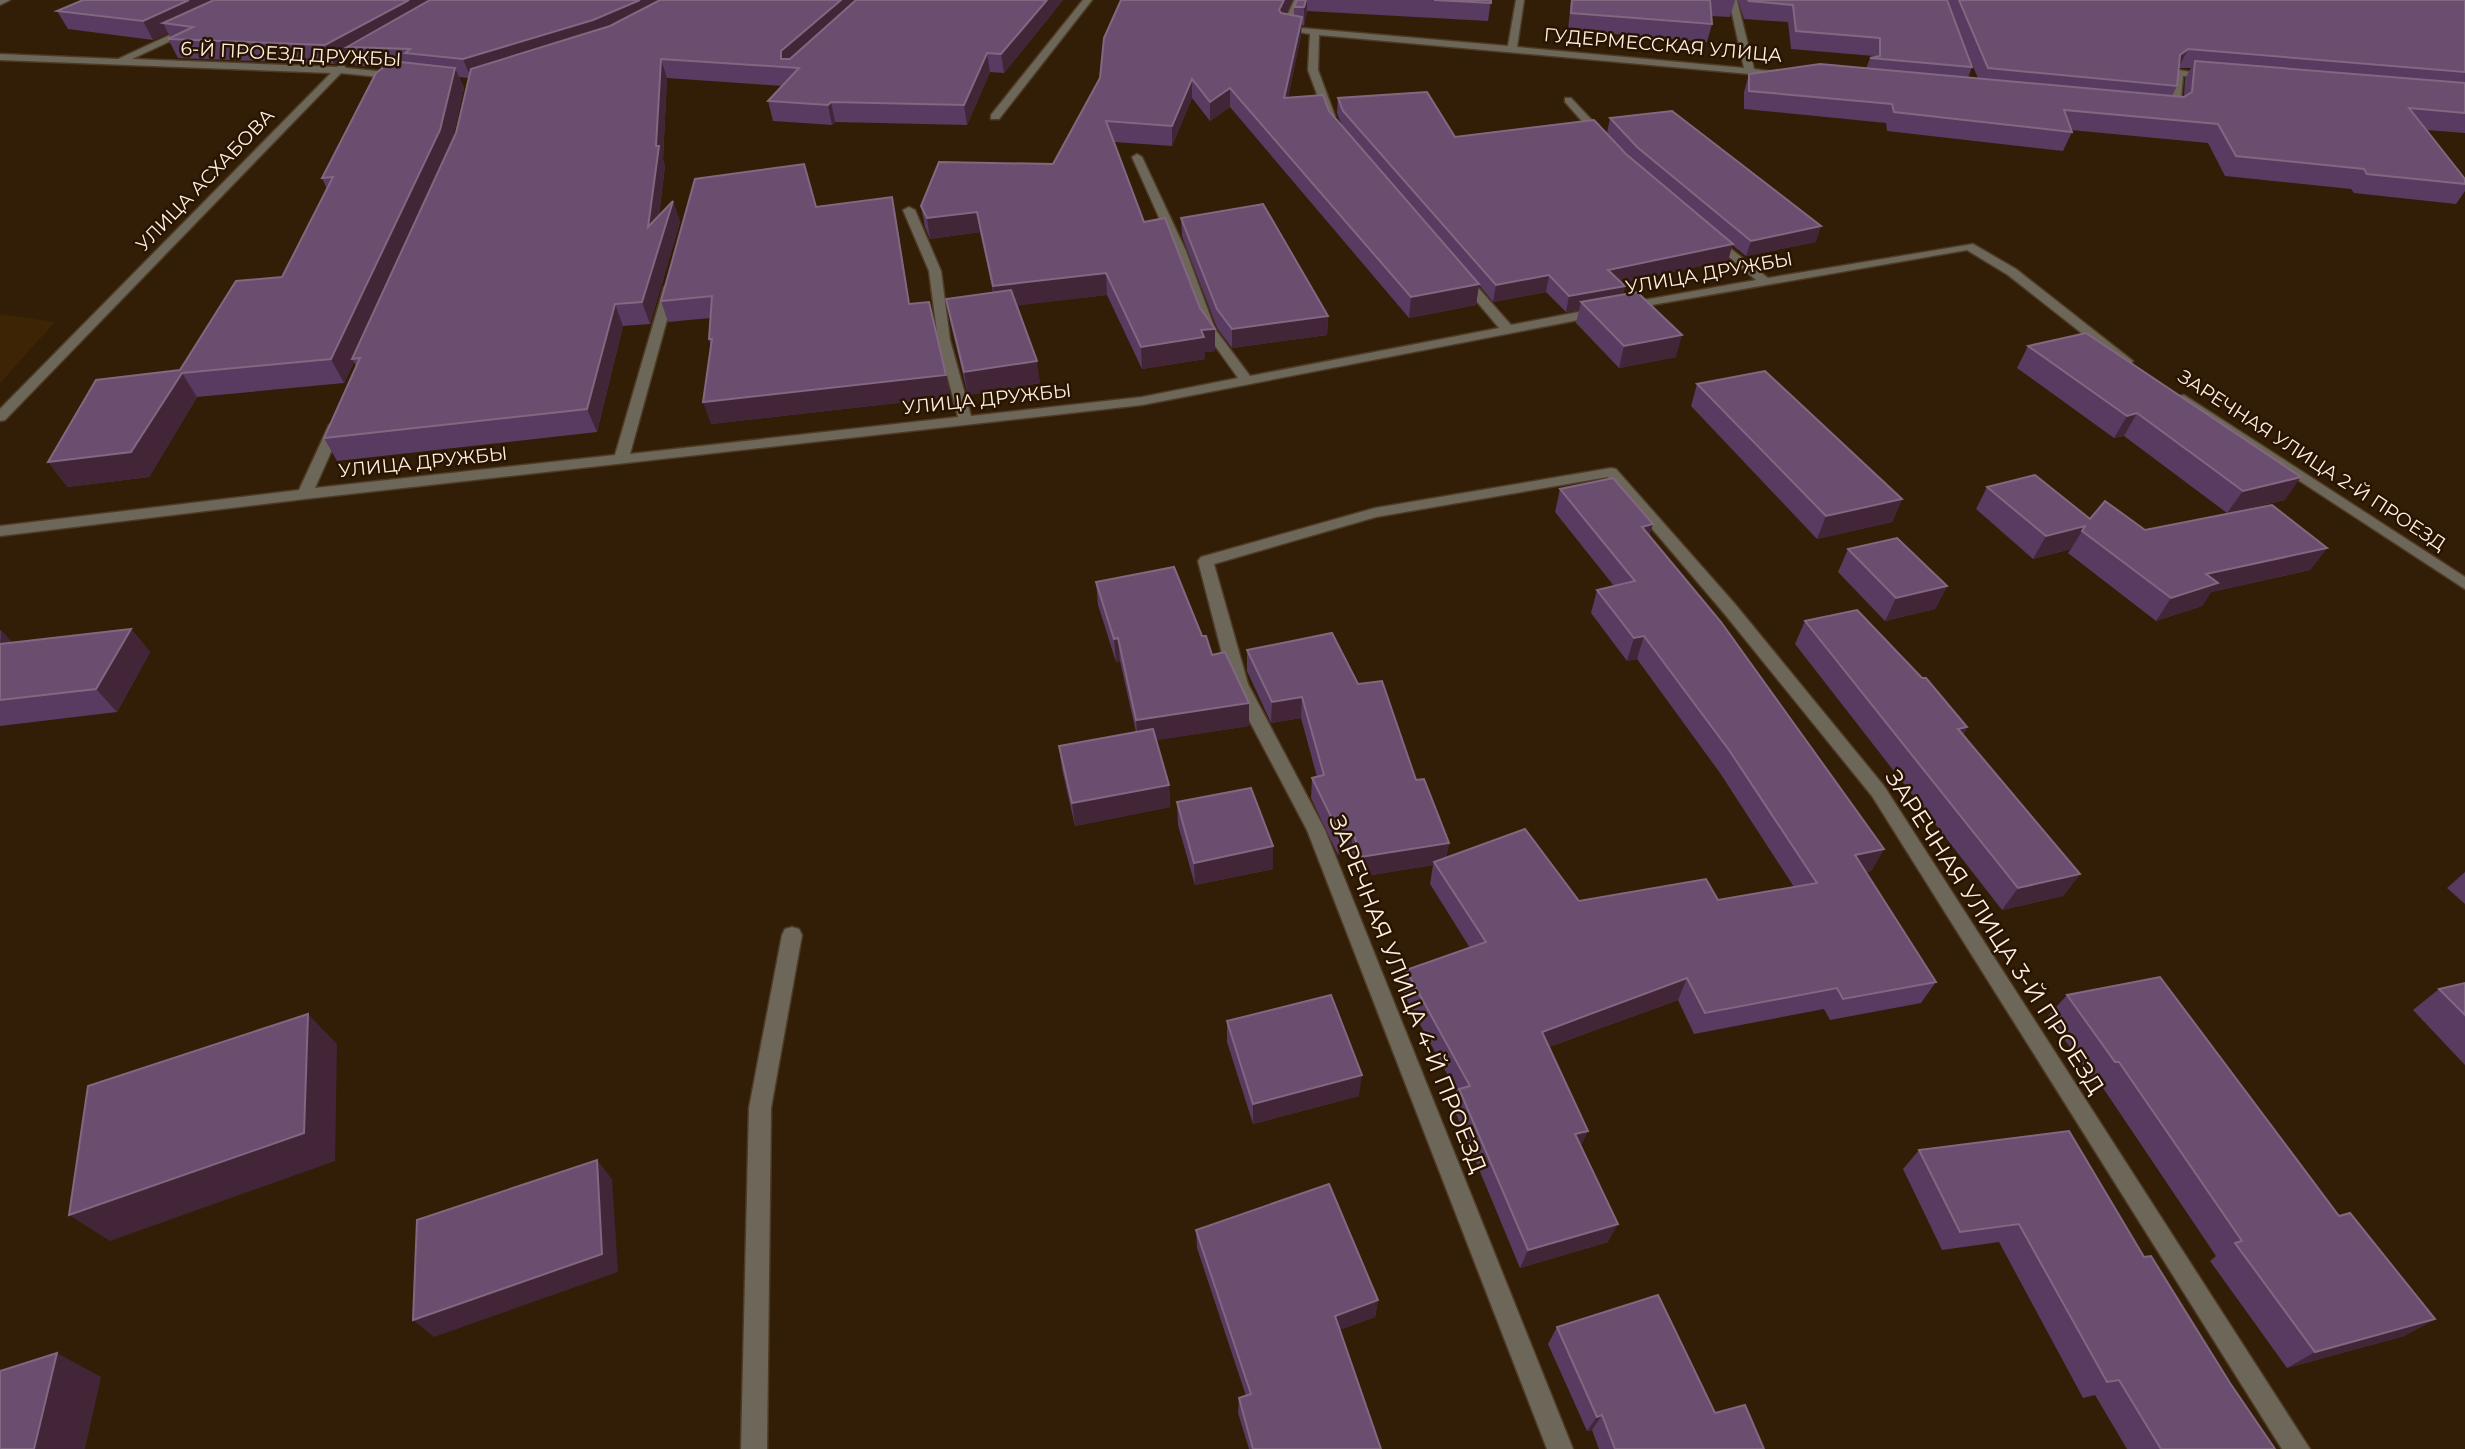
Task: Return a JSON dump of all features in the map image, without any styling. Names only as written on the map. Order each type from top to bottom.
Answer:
[{"type":"street","points":[[0,2],[6,0]]},
{"type":"street","points":[[995,117],[1088,0]]},
{"type":"street","name":"ГУДЕРМЕССКАЯ УЛИЦА","points":[[1298,0],[1285,29],[1790,75]]},
{"type":"street","points":[[1512,48],[1520,0]]},
{"type":"street","points":[[1733,0],[1750,71]]},
{"type":"street","points":[[117,63],[202,23]]},
{"type":"street","points":[[1315,32],[1313,70],[1335,128]]},
{"type":"street","name":"6-Й ПРОЕЗД ДРУЖБЫ","points":[[0,57],[337,70],[404,77]]},
{"type":"street","name":"УЛИЦА АСХАБОВА","points":[[0,416],[337,70],[359,57]]},
{"type":"street","points":[[2148,107],[2175,110],[2179,73],[2220,76]]},
{"type":"street","points":[[1568,100],[1611,148]]},
{"type":"street","points":[[1137,157],[1180,251],[1209,329],[1246,380]]},
{"type":"street","points":[[909,210],[935,271],[944,340],[966,421]]},
{"type":"street","points":[[1702,228],[1765,282]]},
{"type":"street","name":"УЛИЦА ДРУЖБЫ","points":[[0,531],[305,494],[1142,401],[1507,329],[1969,246],[2012,272],[2139,369]]},
{"type":"street","points":[[1452,266],[1507,329]]},
{"type":"street","points":[[621,459],[674,272]]},
{"type":"street","name":"ЗАРЕЧНАЯ УЛИЦА 2-Й ПРОЕЗД","points":[[2174,392],[2465,584]]},
{"type":"street","points":[[305,494],[339,418]]},
{"type":"street","name":"ЗАРЕЧНАЯ УЛИЦА 3-Й ПРОЕЗД","points":[[1206,561],[1375,513],[1611,472],[1729,608],[1878,791],[2297,1449]]},
{"type":"street","name":"ЗАРЕЧНАЯ УЛИЦА 4-Й ПРОЕЗД","points":[[1206,561],[1239,684],[1316,830],[1560,1449]]},
{"type":"street","points":[[754,1449],[760,1108],[792,935]]},
{"type":"shaded area","points":[[0,314],[55,322],[0,383]]},
{"type":"building","points":[[83,0],[189,0],[143,21],[57,11]]},
{"type":"building","points":[[214,0],[409,0],[325,45],[168,39],[193,27],[163,23]]},
{"type":"building","points":[[430,0],[640,0],[593,20],[463,59],[405,53],[410,49],[347,47]]},
{"type":"building","points":[[660,0],[841,0],[781,51],[781,59],[790,59],[856,0],[1047,0],[1001,54],[987,53],[964,105],[831,102],[828,105],[768,101],[799,68],[661,59],[656,146],[659,146],[648,227],[673,201],[642,302],[615,304],[587,409],[324,438],[360,358],[352,359],[456,133],[471,69],[610,26]]},
{"type":"building","points":[[1121,0],[1284,0],[1279,10],[1281,13],[1302,17],[1284,98],[1323,95],[1329,111],[1479,284],[1411,297],[1230,88],[1210,102],[1192,79],[1172,126],[1106,121],[1144,222],[1165,218],[1200,308],[1215,329],[1201,330],[1204,337],[1141,347],[1106,273],[993,286],[977,212],[927,218],[921,206],[939,162],[1053,164],[1100,78],[1104,38]]},
{"type":"building","points":[[1297,0],[1306,0],[1304,7],[1294,7]]},
{"type":"building","points":[[1434,0],[1491,0],[1491,3]]},
{"type":"building","points":[[1572,0],[1710,0],[1712,24],[1571,13]]},
{"type":"building","points":[[1748,0],[1947,0],[1972,67],[1870,58],[1880,56],[1880,38],[1796,31],[1793,5]]},
{"type":"building","points":[[1959,0],[2465,0],[2465,72],[2188,49],[2180,55],[2177,86],[1988,68]]},
{"type":"building","points":[[392,61],[455,68],[440,130],[331,359],[182,373],[131,452],[48,462],[96,380],[180,370],[236,281],[282,277],[333,177],[322,178],[376,73]]},
{"type":"building","points":[[2195,61],[2465,83],[2465,113],[2409,108],[2465,179],[2465,184],[2367,174],[2364,169],[2236,156],[2218,124],[2064,110],[2072,132],[1894,112],[1892,104],[1749,91],[1749,74],[1820,64],[2184,97],[2192,92]]},
{"type":"building","points":[[1427,92],[1455,137],[1594,120],[1626,154],[1733,244],[1608,270],[1625,286],[1569,296],[1549,275],[1496,285],[1343,111],[1338,98]]},
{"type":"building","points":[[1672,111],[1821,226],[1751,241],[1637,147],[1610,118]]},
{"type":"building","points":[[804,164],[816,207],[892,197],[909,304],[929,302],[946,375],[703,402],[712,339],[709,339],[712,296],[661,301],[695,179]]},
{"type":"building","points":[[1263,204],[1328,316],[1232,329],[1217,309],[1181,218]]},
{"type":"building","points":[[1011,290],[1037,361],[964,372],[946,299]]},
{"type":"building","points":[[1637,292],[1682,335],[1624,346],[1581,302]]},
{"type":"building","points":[[2086,333],[2301,477],[2243,491],[2137,413],[2127,416],[2028,346]]},
{"type":"building","points":[[1765,371],[1902,499],[1826,516],[1697,384]]},
{"type":"building","points":[[2035,475],[2090,519],[2105,501],[2145,530],[2272,505],[2327,548],[2206,574],[2218,583],[2171,598],[2082,531],[2085,526],[2046,536],[1987,487]]},
{"type":"building","points":[[1613,478],[1653,524],[1642,527],[1721,622],[1884,849],[1855,855],[1936,982],[1843,999],[1837,988],[1705,1013],[1687,978],[1542,1032],[1588,1131],[1575,1134],[1618,1224],[1528,1250],[1459,1089],[1470,1086],[1406,970],[1486,942],[1434,862],[1525,829],[1579,901],[1706,879],[1718,900],[1817,883],[1729,750],[1644,636],[1634,638],[1597,590],[1635,581],[1560,489]]},
{"type":"building","points":[[1897,538],[1947,586],[1896,598],[1848,549]]},
{"type":"building","points":[[1174,567],[1212,655],[1225,652],[1249,703],[1136,720],[1118,638],[1114,639],[1096,582]]},
{"type":"building","points":[[1857,610],[1922,678],[1926,678],[1967,727],[1958,729],[2080,874],[2018,888],[1805,621]]},
{"type":"building","points":[[131,629],[96,689],[0,700],[0,644]]},
{"type":"building","points":[[1332,633],[1358,684],[1382,681],[1416,780],[1424,779],[1449,843],[1361,857],[1353,832],[1340,835],[1312,778],[1324,775],[1302,697],[1272,702],[1247,650]]},
{"type":"building","points":[[1153,729],[1169,785],[1072,803],[1059,746]]},
{"type":"building","points":[[1251,788],[1273,846],[1194,863],[1177,802]]},
{"type":"building","points":[[2160,977],[2339,1216],[2350,1213],[2435,1319],[2315,1352],[2235,1243],[2242,1241],[2119,1062],[2115,1062],[2067,995]]},
{"type":"building","points":[[2465,983],[2465,1015],[2439,989]]},
{"type":"building","points":[[1331,995],[1362,1075],[1253,1104],[1227,1021]]},
{"type":"building","points":[[308,1014],[304,1133],[69,1215],[88,1086]]},
{"type":"building","points":[[2069,1131],[2144,1257],[2151,1256],[2230,1383],[2275,1449],[2161,1449],[2119,1380],[2107,1382],[2019,1224],[1960,1232],[1919,1150]]},
{"type":"building","points":[[597,1160],[602,1254],[413,1320],[417,1220]]},
{"type":"building","points":[[1329,1184],[1378,1300],[1335,1316],[1381,1449],[1253,1449],[1239,1398],[1251,1394],[1196,1230]]},
{"type":"building","points":[[1658,1295],[1715,1413],[1745,1405],[1764,1449],[1615,1449],[1602,1415],[1597,1417],[1557,1327]]},
{"type":"building","points":[[57,1353],[34,1449],[0,1449],[0,1371]]}]
